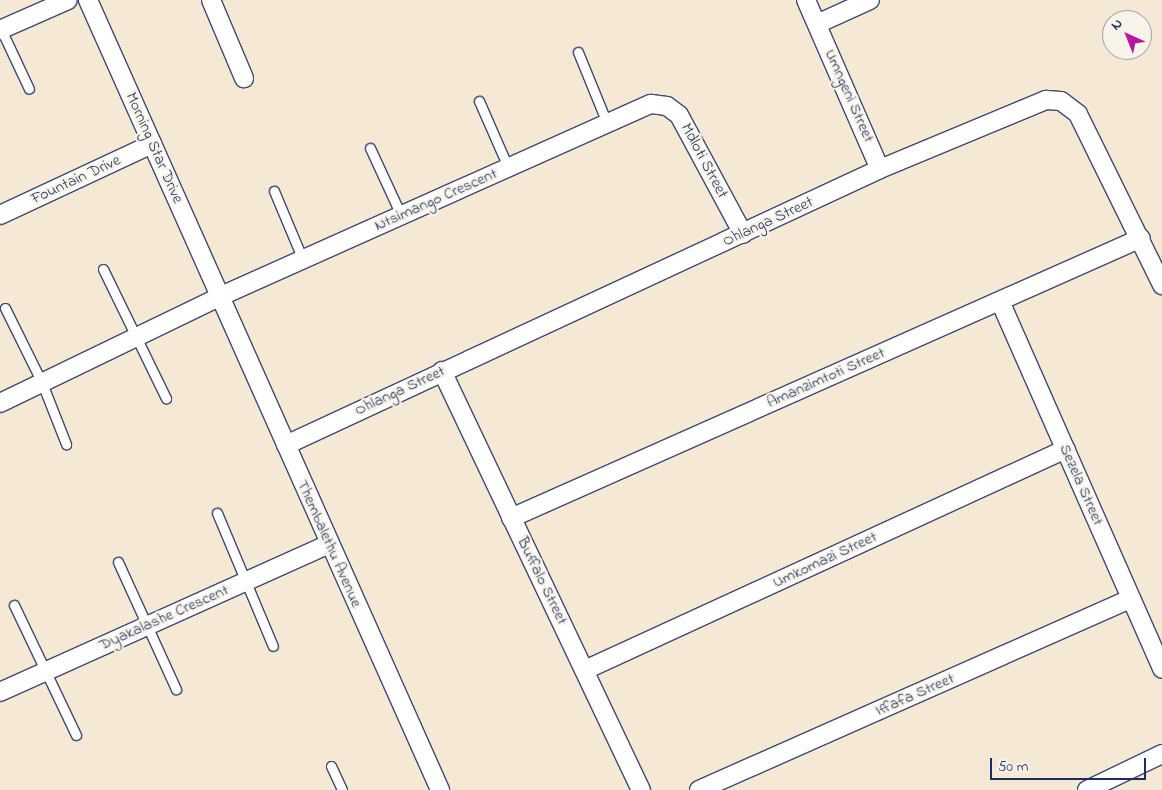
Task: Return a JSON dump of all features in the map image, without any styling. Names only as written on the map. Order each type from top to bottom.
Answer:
[{"type":"street","points":[[0,29],[68,0]]},
{"type":"street","name":"Morning Star Drive","points":[[88,0],[221,296]]},
{"type":"street","points":[[211,0],[244,78]]},
{"type":"street","name":"Umngeni Street","points":[[806,0],[880,169]]},
{"type":"street","points":[[817,24],[870,0]]},
{"type":"street","name":"Ohlanga Street","points":[[286,445],[880,169],[1046,100],[1061,101],[1078,114],[1141,238],[1162,285]]},
{"type":"street","name":"Ntsimango Crescent","points":[[221,296],[651,104]]},
{"type":"street","name":"Mdloti Street","points":[[651,104],[667,106],[679,115],[743,234]]},
{"type":"street","name":"Fountain Drive","points":[[0,215],[152,144]]},
{"type":"street","name":"Amanzimtoti Street","points":[[511,518],[1141,238]]},
{"type":"street","points":[[0,403],[221,296]]},
{"type":"street","name":"Thembalethu Avenue","points":[[221,296],[329,544],[440,790]]},
{"type":"street","name":"Sezela Street","points":[[1000,301],[1162,668]]},
{"type":"street","name":"Buffalo Street","points":[[442,371],[641,790]]},
{"type":"street","name":"Umkomazi Street","points":[[585,670],[1066,449]]},
{"type":"street","name":"Dyakalashe Crescent","points":[[0,692],[329,544]]},
{"type":"street","name":"Iffafa Street","points":[[699,790],[1131,599]]},
{"type":"street","points":[[1086,790],[1162,754]]},
{"type":"lane","points":[[0,29],[29,90]]},
{"type":"lane","points":[[578,52],[607,123]]},
{"type":"lane","points":[[479,101],[508,167]]},
{"type":"lane","points":[[370,148],[401,215]]},
{"type":"lane","points":[[274,192],[303,260]]},
{"type":"lane","points":[[103,270],[166,398]]},
{"type":"lane","points":[[5,308],[42,383],[66,444]]},
{"type":"lane","points":[[217,513],[274,646]]},
{"type":"lane","points":[[118,562],[176,689]]},
{"type":"lane","points":[[14,605],[76,735]]},
{"type":"lane","points":[[331,766],[342,790]]}]
